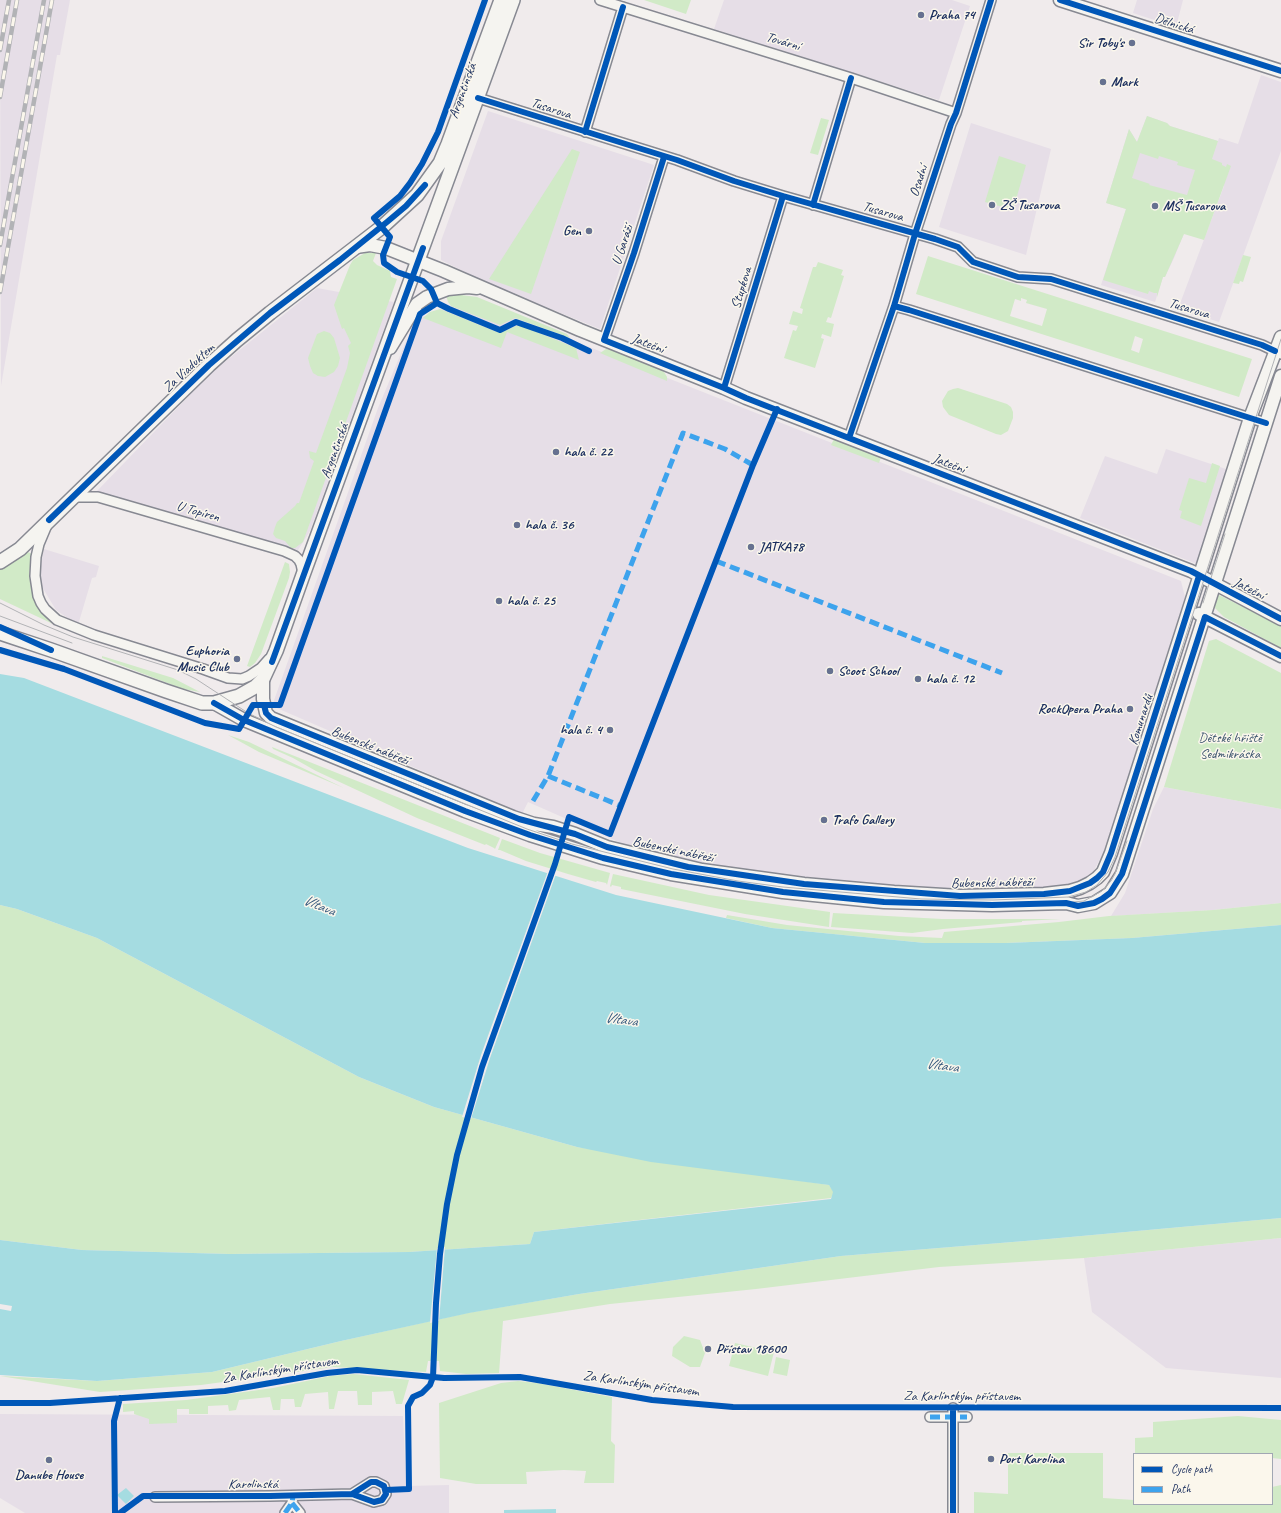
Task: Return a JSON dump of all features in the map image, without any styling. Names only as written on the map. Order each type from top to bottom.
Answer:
[{"type":"main road","name":"Argentinská","points":[[356,247],[413,199],[425,185],[440,163],[501,0]]},
{"type":"main road","name":"Argentinská","points":[[214,704],[229,700],[248,692],[264,679],[276,651],[513,0]]},
{"type":"main road","name":"Za Viaduktem","points":[[0,562],[20,549],[220,355],[270,313],[356,247]]},
{"type":"main road","points":[[0,628],[51,650]]},
{"type":"main road","points":[[0,634],[51,650],[178,696],[202,703],[214,704]]},
{"type":"street","name":"Tovární","points":[[600,0],[851,78],[956,113]]},
{"type":"street","name":"Osadní","points":[[850,438],[894,306],[914,234],[956,113],[991,0]]},
{"type":"street","name":"Dělnická","points":[[1060,0],[1281,71]]},
{"type":"street","points":[[585,132],[623,7]]},
{"type":"street","points":[[813,205],[851,78]]},
{"type":"street","name":"Tusarova","points":[[478,98],[677,160],[734,181],[958,247],[973,262],[1018,277],[1051,278],[1262,345],[1278,352]]},
{"type":"street","name":"U Garáží","points":[[604,340],[664,157]]},
{"type":"street","name":"Stupkova","points":[[724,388],[783,196]]},
{"type":"street","name":"Jateční","points":[[356,247],[363,245],[377,245],[746,398],[1185,569],[1281,619]]},
{"type":"street","name":"Jateční","points":[[381,362],[417,304],[427,297],[440,291],[458,288],[468,287],[488,290]]},
{"type":"street","points":[[894,306],[1266,423]]},
{"type":"street","name":"Komunardů","points":[[1103,872],[1111,853],[1250,418],[1278,352],[1281,337]]},
{"type":"street","name":"Komunardů","points":[[1116,885],[1122,874],[1281,376]]},
{"type":"street","name":"U Topíren","points":[[72,497],[98,498],[284,552],[295,556],[299,560],[303,575]]},
{"type":"street","points":[[49,520],[39,544],[35,576],[38,596],[41,603],[57,620],[94,635],[228,678],[242,678],[249,676],[261,668],[276,651]]},
{"type":"street","points":[[1188,609],[1281,656]]},
{"type":"street","name":"Bubenské nábřeží","points":[[264,679],[263,699],[266,713],[271,718],[526,822],[553,827],[575,834],[606,847],[688,867],[804,884],[960,896],[1044,894],[1070,891],[1090,883],[1103,872]]},
{"type":"street","name":"Bubenské nábřeží","points":[[214,704],[244,720],[348,763],[458,808],[548,842],[603,858],[671,874],[737,886],[884,902],[992,905],[1066,903],[1078,906],[1098,901],[1110,893],[1116,885]]},
{"type":"street","points":[[930,1416],[954,1412],[967,1417]]},
{"type":"street","points":[[953,1513],[954,1412]]},
{"type":"street","name":"Karolinská","points":[[155,1497],[293,1500],[352,1494]]},
{"type":"street","points":[[285,1513],[293,1500]]},
{"type":"street","points":[[293,1500],[300,1513]]},
{"type":"shaded area","points":[[0,0],[70,0],[60,55],[57,55],[1,386]]},
{"type":"shaded area","points":[[724,0],[952,0],[970,6],[939,100],[714,29]]},
{"type":"shaded area","points":[[1137,0],[1183,0],[1176,27],[1133,13]]},
{"type":"shaded area","points":[[1261,75],[1281,82],[1281,151],[1219,322],[1178,309],[1224,186],[1206,179],[1174,258],[1165,277],[1163,277],[1155,302],[1101,285],[1126,209],[1106,203],[1129,129],[1137,142],[1147,116],[1167,123],[1170,126],[1218,141],[1219,138],[1238,144]]},
{"type":"shaded area","points":[[488,111],[654,165],[600,329],[487,283],[441,260],[441,241]]},
{"type":"shaded area","name":"ZŠ Tusarova","points":[[971,123],[1051,149],[1026,255],[939,227]]},
{"type":"shaded area","points":[[317,288],[394,302],[310,531],[298,550],[112,497],[97,491],[211,373]]},
{"type":"shaded area","points":[[455,304],[488,307],[1181,581],[1185,597],[1109,842],[1091,876],[1073,886],[989,890],[869,886],[806,880],[669,857],[619,842],[528,802],[522,814],[272,706],[378,408],[415,320]]},
{"type":"shaded area","points":[[1166,449],[1229,470],[1197,564],[1080,518],[1105,456],[1157,474]]},
{"type":"shaded area","points":[[44,549],[99,566],[96,577],[92,578],[78,625],[56,610],[41,585],[40,567]]},
{"type":"shaded area","points":[[1164,787],[1281,809],[1281,903],[1213,910],[1111,916],[1125,893],[1153,809]]},
{"type":"shaded area","points":[[1281,1238],[1281,1378],[1166,1368],[1092,1312],[1084,1258]]},
{"type":"shaded area","points":[[0,1414],[403,1416],[406,1486],[449,1485],[449,1513],[25,1513],[0,1498]]},
{"type":"green space","points":[[644,0],[691,0],[686,14]]},
{"type":"green space","name":"MŠ Tusarova","points":[[1147,116],[1167,123],[1170,126],[1218,141],[1212,159],[1222,163],[1222,165],[1226,167],[1227,164],[1231,166],[1204,240],[1184,234],[1165,277],[1163,277],[1157,297],[1157,293],[1149,291],[1148,294],[1103,280],[1126,209],[1106,203],[1129,129],[1137,142]],"holes":[[[1140,153],[1158,159],[1159,156],[1178,162],[1177,165],[1195,170],[1187,195],[1149,185],[1150,184],[1132,178]]]},
{"type":"green space","points":[[821,118],[829,120],[818,155],[810,153]]},
{"type":"green space","points":[[572,149],[580,152],[531,294],[489,279]]},
{"type":"green space","points":[[999,156],[1026,165],[1013,210],[985,202]]},
{"type":"green space","points":[[365,253],[376,253],[373,261],[377,265],[390,271],[391,277],[397,279],[303,542],[295,548],[291,548],[285,541],[276,538],[273,534],[277,522],[297,503],[299,503],[314,461],[310,458],[309,451],[316,453],[347,368],[350,353],[348,346],[351,343],[344,328],[342,329],[334,305],[350,265],[353,260]]},
{"type":"green space","points":[[1243,255],[1251,257],[1243,282],[1240,281],[1239,284],[1233,283]]},
{"type":"green space","points":[[928,256],[1252,359],[1239,397],[916,294]],"holes":[[[1021,298],[1027,300],[1026,303],[1047,309],[1042,326],[1010,316],[1015,299],[1021,301]],[[1135,336],[1143,339],[1139,353],[1131,350]]]},
{"type":"green space","points":[[818,262],[843,270],[841,275],[844,276],[831,318],[828,317],[826,322],[834,324],[831,337],[822,334],[821,338],[824,339],[815,368],[784,358],[793,330],[796,331],[798,326],[789,324],[793,311],[802,314],[803,309],[800,308],[813,267],[816,267]]},
{"type":"green space","points":[[453,294],[477,297],[567,334],[570,338],[515,318],[500,325],[451,306],[446,295]]},
{"type":"green space","points":[[440,309],[497,332],[502,332],[516,326],[522,326],[576,348],[579,360],[507,332],[501,348],[423,318],[430,312]]},
{"type":"green space","points":[[324,331],[330,333],[334,338],[340,358],[338,366],[334,372],[325,377],[318,376],[313,373],[308,358],[317,334]]},
{"type":"green space","points":[[606,349],[658,368],[664,372],[667,377],[667,381],[600,353]]},
{"type":"green space","points":[[958,388],[1007,404],[1011,407],[1013,418],[1008,431],[1001,435],[996,434],[949,415],[943,407],[942,401],[948,391]]},
{"type":"green space","points":[[834,439],[881,457],[879,463],[831,445]]},
{"type":"green space","points":[[1212,463],[1220,466],[1201,526],[1180,518],[1182,511],[1179,510],[1189,478],[1206,483]]},
{"type":"green space","points":[[28,552],[32,554],[29,574],[32,592],[40,610],[53,624],[0,599],[0,570]]},
{"type":"green space","points":[[285,562],[289,564],[289,578],[261,654],[255,663],[250,667],[247,666]]},
{"type":"green space","points":[[1219,595],[1281,626],[1281,648],[1224,617],[1212,605],[1215,597]]},
{"type":"green space","name":"Dětské hřiště Sedmikráska","points":[[1216,639],[1281,673],[1281,809],[1164,787],[1209,641]]},
{"type":"green space","points":[[102,656],[173,678],[200,692],[183,689],[102,658]]},
{"type":"green space","points":[[228,735],[249,742],[344,788],[259,752]]},
{"type":"green space","points":[[272,747],[500,838],[495,849],[486,844],[485,845],[417,818],[316,771],[273,749]]},
{"type":"green space","points":[[502,839],[540,853],[610,873],[607,885],[606,883],[596,882],[526,861],[498,850]]},
{"type":"green space","points":[[613,874],[709,895],[830,912],[829,927],[745,914],[621,889],[621,887],[612,885],[611,887]]},
{"type":"green space","points":[[1281,903],[1281,925],[1132,938],[1006,943],[925,943],[772,928],[726,918],[727,915],[787,925],[899,936],[942,938],[944,932],[1109,916],[1213,910]]},
{"type":"green space","points":[[0,905],[17,909],[97,938],[359,1077],[434,1107],[577,1147],[829,1185],[834,1192],[831,1198],[534,1232],[530,1244],[409,1252],[230,1254],[82,1250],[0,1240]]},
{"type":"green space","points":[[833,913],[942,919],[1061,919],[1022,921],[912,933],[831,927]]},
{"type":"green space","points":[[1281,1218],[1281,1238],[1084,1258],[939,1267],[756,1289],[610,1304],[503,1321],[499,1373],[466,1374],[440,1371],[439,1361],[428,1361],[426,1372],[333,1367],[201,1385],[100,1392],[0,1376],[97,1381],[212,1372],[467,1313],[579,1294],[841,1256]]},
{"type":"green space","points":[[684,1336],[700,1340],[705,1353],[700,1367],[690,1367],[672,1356],[673,1347]]},
{"type":"green space","points":[[735,1343],[774,1352],[768,1376],[729,1366]]},
{"type":"green space","points":[[776,1357],[790,1360],[787,1376],[773,1373]]},
{"type":"green space","points":[[354,1374],[409,1380],[402,1404],[396,1404],[393,1391],[372,1392],[372,1405],[358,1405],[357,1391],[338,1391],[334,1409],[329,1409],[328,1392],[305,1394],[301,1407],[295,1407],[294,1399],[281,1399],[280,1410],[273,1410],[270,1397],[239,1400],[236,1410],[229,1411],[228,1405],[208,1406],[208,1414],[189,1414],[189,1409],[177,1409],[177,1423],[149,1424],[149,1419],[134,1414],[134,1411],[123,1412],[123,1404],[186,1400],[273,1388],[330,1376]]},
{"type":"green space","points":[[518,1381],[537,1383],[612,1397],[611,1441],[615,1445],[614,1483],[584,1483],[586,1471],[564,1470],[526,1472],[527,1484],[476,1484],[440,1478],[439,1403],[501,1383]]},
{"type":"green space","points":[[1238,1416],[1281,1420],[1281,1459],[1273,1458],[1273,1453],[1135,1453],[1135,1438],[1153,1437],[1153,1422]]},
{"type":"green space","points":[[1008,1453],[1103,1453],[1103,1498],[1133,1500],[1133,1505],[1273,1505],[1273,1487],[1281,1485],[1281,1513],[974,1513],[974,1492],[1008,1494]]},
{"type":"water","name":"Vltava","points":[[0,674],[24,678],[468,848],[616,895],[772,928],[925,943],[1006,943],[1132,938],[1281,925],[1281,1218],[841,1256],[579,1294],[469,1313],[341,1341],[212,1372],[97,1381],[0,1375],[0,1309],[11,1311],[12,1306],[0,1304],[0,1240],[82,1250],[230,1254],[409,1252],[530,1244],[534,1232],[831,1199],[833,1192],[829,1185],[651,1162],[577,1147],[434,1107],[359,1077],[97,938],[17,909],[0,905]]},
{"type":"water","points":[[126,1488],[134,1496],[126,1504],[117,1495]]},
{"type":"water","points":[[556,1509],[556,1513],[504,1513],[504,1510]]},
{"type":"pier","points":[[548,871],[556,874],[490,1058],[471,1119],[462,1117],[481,1055]]},
{"type":"pier","points":[[445,1247],[439,1321],[430,1323],[437,1248]]},
{"type":"tram line","points":[[0,603],[44,625],[73,637],[178,670],[196,679],[248,713],[276,727],[527,829],[572,844],[673,869],[738,881],[783,887],[921,899],[993,900],[1068,897],[1086,892],[1097,885],[1108,872],[1115,857],[1281,339]]},
{"type":"tram line","points":[[1203,603],[1225,534]]},
{"type":"tram line","points":[[0,616],[72,643]]},
{"type":"tram line","points":[[352,765],[417,791]]},
{"type":"tram line","points":[[1062,903],[1084,901],[1102,891],[1115,874],[1127,841]]},
{"type":"railway","points":[[0,50],[9,0]]},
{"type":"railway","points":[[0,97],[17,0]]},
{"type":"railway","points":[[0,245],[44,0]]},
{"type":"railway","points":[[0,292],[52,0]]},
{"type":"marked path","points":[[533,801],[548,776],[683,433],[725,449],[753,465],[752,468]]},
{"type":"marked path","points":[[716,561],[1002,673]]},
{"type":"marked path","points":[[548,776],[621,806]]},
{"type":"marked path","points":[[930,1417],[967,1417]]},
{"type":"marked path","points":[[285,1513],[292,1503],[293,1496]]},
{"type":"marked path","points":[[292,1503],[300,1513]]},
{"type":"cycle path","points":[[485,0],[438,132],[422,164],[400,196],[374,218],[390,237],[383,255],[384,263],[397,272],[423,281],[431,289],[437,303],[449,309],[500,330],[516,322],[562,338],[589,351]]},
{"type":"cycle path","points":[[849,438],[894,306],[915,234],[951,124],[956,113],[991,0]]},
{"type":"cycle path","points":[[1060,0],[1281,71]]},
{"type":"cycle path","points":[[585,132],[623,7]]},
{"type":"cycle path","points":[[813,205],[851,78]]},
{"type":"cycle path","points":[[478,98],[677,160],[734,181],[935,239],[958,247],[973,262],[1018,277],[1051,279],[1262,345],[1275,351]]},
{"type":"cycle path","points":[[664,157],[634,253],[604,340],[746,398],[1191,571],[1281,619]]},
{"type":"cycle path","points":[[49,520],[209,365],[270,313],[387,222],[406,206],[425,185]]},
{"type":"cycle path","points":[[724,388],[783,196]]},
{"type":"cycle path","points":[[272,662],[423,248]]},
{"type":"cycle path","points":[[0,650],[64,669],[205,723],[239,729],[253,705],[280,705],[420,314],[437,303]]},
{"type":"cycle path","points":[[894,306],[1266,423]]},
{"type":"cycle path","points":[[386,1490],[409,1489],[408,1406],[413,1397],[422,1393],[430,1385],[433,1377],[436,1303],[440,1254],[447,1204],[457,1155],[482,1067],[555,864],[569,817],[610,834],[753,465],[777,409]]},
{"type":"cycle path","points":[[264,705],[266,713],[271,718],[519,819],[575,834],[607,847],[688,867],[804,884],[960,896],[1044,894],[1070,891],[1090,883],[1097,878],[1103,872],[1111,853],[1199,576]]},
{"type":"cycle path","points":[[214,703],[244,720],[465,811],[530,835],[603,858],[671,874],[783,892],[884,902],[992,905],[1066,903],[1078,906],[1094,903],[1102,899],[1110,893],[1122,874],[1205,617],[1281,656]]},
{"type":"cycle path","points":[[0,627],[51,650]]},
{"type":"cycle path","name":"Za Karlínským přístavem","points":[[0,1403],[50,1403],[225,1391],[327,1373],[357,1370],[444,1378],[520,1377],[652,1400],[733,1407],[1281,1408]]},
{"type":"cycle path","points":[[115,1513],[114,1421],[120,1398]]},
{"type":"cycle path","name":"Za Karlínským přístavem","points":[[953,1408],[953,1513]]},
{"type":"cycle path","points":[[120,1513],[143,1496],[270,1496],[352,1494],[374,1502],[382,1500],[386,1494],[384,1486],[376,1482],[371,1482],[352,1494]]},
{"type":"place","name":"Praha 74","points":[[921,15]]},
{"type":"place","name":"Sir Toby's","points":[[1132,43]]},
{"type":"place","name":"Mark","points":[[1103,82]]},
{"type":"place","name":"ZŠ Tusarova","points":[[992,205]]},
{"type":"place","name":"MŠ Tusarova","points":[[1155,206]]},
{"type":"place","name":"Gen","points":[[589,231]]},
{"type":"place","name":"hala č. 22","points":[[556,452]]},
{"type":"place","name":"hala č. 36","points":[[517,525]]},
{"type":"place","name":"JATKA78","points":[[751,547]]},
{"type":"place","name":"hala č. 25","points":[[499,601]]},
{"type":"place","name":"Euphoria Music Club","points":[[237,659]]},
{"type":"place","name":"Scoot School","points":[[830,671]]},
{"type":"place","name":"hala č. 12","points":[[918,679]]},
{"type":"place","name":"RockOpera Praha","points":[[1130,709]]},
{"type":"place","name":"hala č. 4","points":[[610,730]]},
{"type":"place","name":"Trafo Gallery","points":[[824,820]]},
{"type":"place","name":"Přístav 18600","points":[[708,1349]]},
{"type":"place","name":"Port Karolina","points":[[991,1459]]},
{"type":"place","name":"Danube House","points":[[49,1460]]}]
